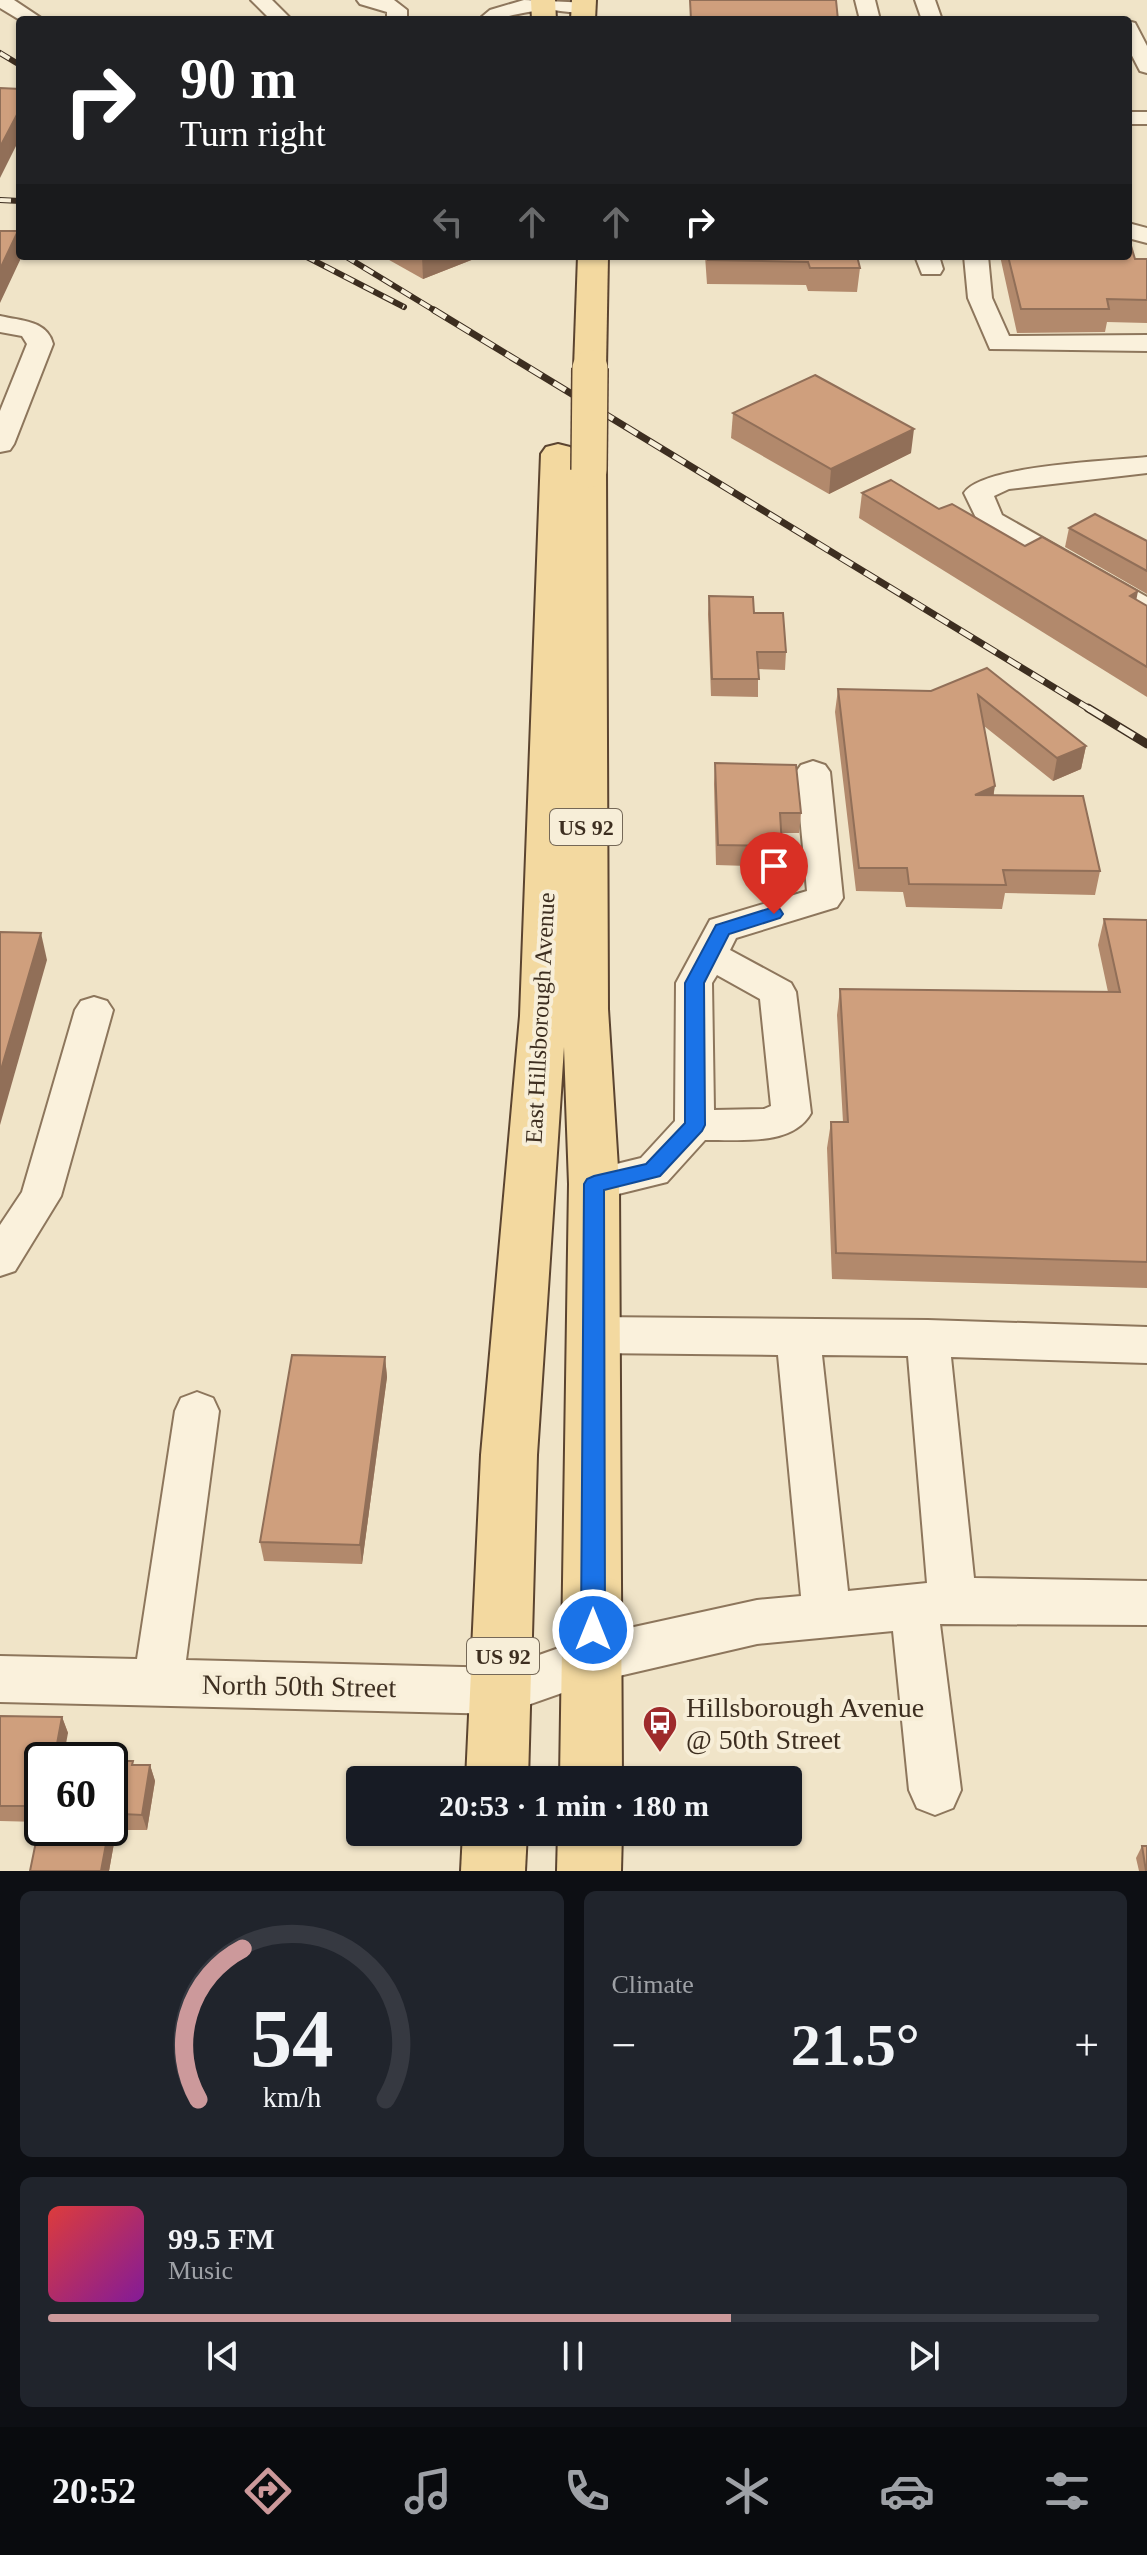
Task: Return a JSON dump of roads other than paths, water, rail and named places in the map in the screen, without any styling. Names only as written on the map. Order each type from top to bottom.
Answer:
[{"type":"main road","name":"East Hillsborough Avenue","points":[[591,1766],[594,1184],[585,1009],[574,462],[575,363],[592,260]]},
{"type":"main road","name":"East Hillsborough Avenue","points":[[498,1766],[509,1455],[543,1016],[574,462]]},
{"type":"main road","points":[[493,1871],[494,1846]]},
{"type":"main road","points":[[589,1871],[590,1846]]},
{"type":"street","points":[[0,0],[27,16]]},
{"type":"street","points":[[261,0],[278,16]]},
{"type":"street","points":[[367,0],[385,3],[397,10],[397,16]]},
{"type":"street","points":[[494,16],[501,12],[543,8],[583,9]]},
{"type":"street","points":[[1132,32],[1140,62]]},
{"type":"street","points":[[976,260],[980,298],[999,344],[1147,343]]},
{"type":"street","points":[[0,324],[30,330],[38,335],[40,344],[0,444]]},
{"type":"street","points":[[1147,465],[1003,481],[978,493],[990,520],[1147,609]]},
{"type":"street","points":[[594,1184],[653,1171],[695,1125],[694,983],[723,929],[825,898],[813,772]]},
{"type":"street","points":[[695,1125],[769,1124],[791,1113],[778,992],[709,955]]},
{"type":"street","points":[[0,1259],[41,1196],[94,1010]]},
{"type":"street","points":[[593,1335],[928,1338],[1147,1345]]},
{"type":"street","points":[[798,1337],[827,1614]]},
{"type":"street","points":[[928,1338],[935,1790]]},
{"type":"street","points":[[158,1683],[197,1411]]},
{"type":"street","name":"North 50th Street","points":[[0,1679],[502,1691],[593,1659],[757,1622],[933,1604],[1147,1603]]},
{"type":"railway","points":[[0,53],[16,63]]},
{"type":"railway","points":[[0,200],[16,201]]},
{"type":"railway","points":[[313,260],[404,307]]},
{"type":"railway","points":[[352,260],[437,312]]},
{"type":"railway","points":[[434,310],[1091,710]]},
{"type":"railway","points":[[1088,708],[1147,744]]},
{"type":"place","name":"Hillsborough Avenue @ 50th Street","points":[[660,1754]]}]
